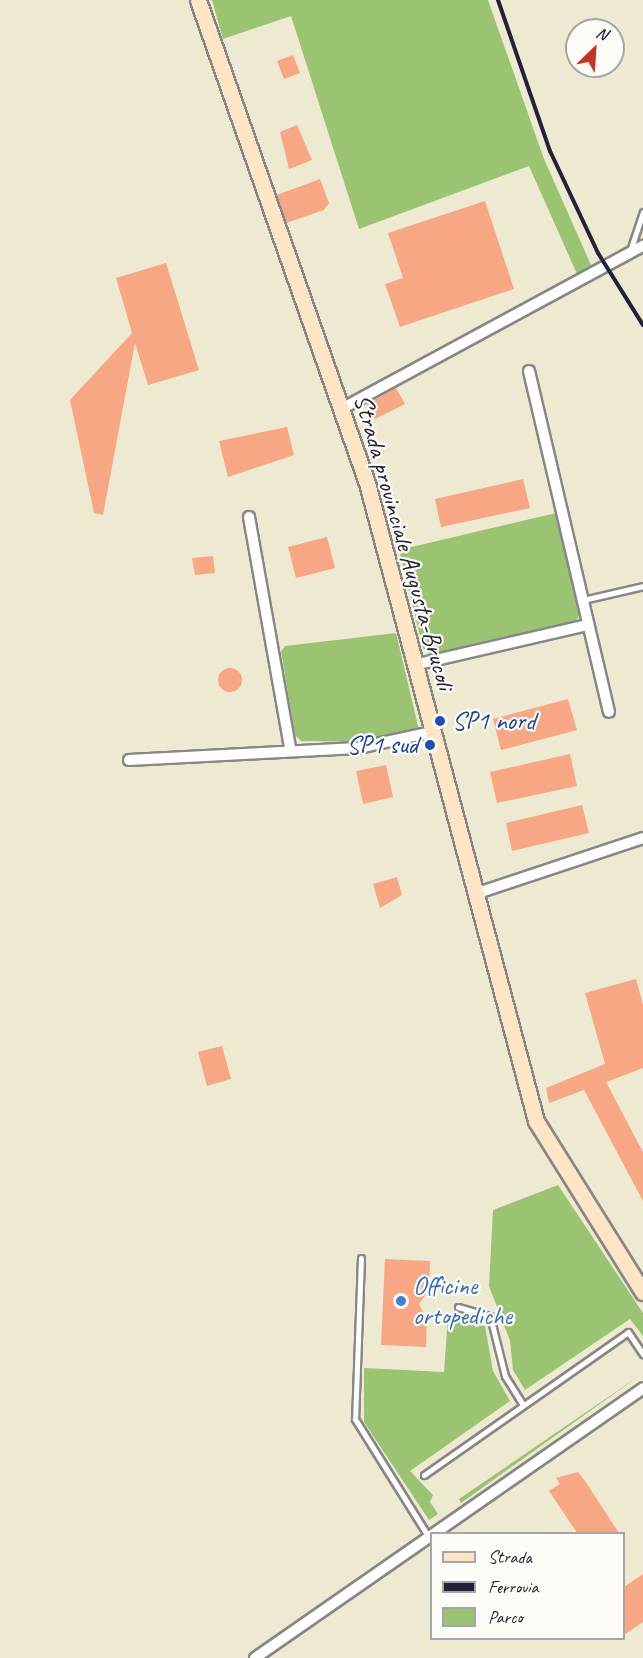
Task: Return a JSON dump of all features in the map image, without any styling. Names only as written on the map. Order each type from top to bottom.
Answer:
[{"type":"main road","name":"Strada provinciale Augusta-Brucoli","points":[[198,0],[343,408],[536,1121],[643,1292]]},
{"type":"street","points":[[343,408],[643,246]]},
{"type":"street","points":[[529,371],[609,712]]},
{"type":"street","points":[[249,518],[290,748]]},
{"type":"street","points":[[414,665],[587,625]]},
{"type":"street","points":[[129,760],[290,748],[358,748],[432,732]]},
{"type":"street","points":[[475,894],[643,838]]},
{"type":"street","points":[[434,1532],[643,1388]]},
{"type":"street","points":[[255,1658],[428,1536]]},
{"type":"lane","points":[[630,251],[643,212]]},
{"type":"lane","points":[[582,601],[643,586]]},
{"type":"lane","points":[[361,1258],[355,1419],[428,1536]]},
{"type":"lane","points":[[458,1307],[490,1316],[505,1376],[523,1405]]},
{"type":"lane","points":[[424,1475],[628,1332],[643,1354]]},
{"type":"green space","points":[[212,0],[488,0],[544,159],[591,265],[577,274],[529,166],[359,229],[291,16],[223,39]]},
{"type":"green space","points":[[556,513],[580,613],[576,622],[430,655],[423,648],[399,550]]},
{"type":"green space","points":[[396,633],[419,730],[367,742],[301,741],[295,735],[281,652],[285,646]]},
{"type":"green space","points":[[558,1185],[643,1313],[643,1336],[630,1319],[525,1390],[513,1370],[510,1341],[489,1286],[493,1210]]},
{"type":"green space","points":[[448,1315],[485,1326],[493,1371],[510,1401],[410,1471],[433,1495],[430,1502],[438,1514],[429,1520],[364,1422],[364,1368],[444,1372]]},
{"type":"green space","points":[[642,1374],[461,1503],[459,1499]]},
{"type":"building","points":[[293,55],[300,73],[284,79],[277,61]]},
{"type":"building","points":[[297,125],[312,160],[289,169],[280,132]]},
{"type":"building","points":[[320,179],[329,203],[324,210],[286,223],[277,195]]},
{"type":"building","points":[[485,201],[514,289],[400,327],[385,284],[403,278],[388,233]]},
{"type":"building","points":[[166,263],[199,370],[148,385],[135,343],[103,515],[94,513],[70,400],[132,333],[116,278]]},
{"type":"building","points":[[396,388],[405,404],[375,419],[367,404]]},
{"type":"building","points":[[287,427],[294,455],[228,477],[219,441]]},
{"type":"building","points":[[523,479],[530,508],[441,527],[435,499]]},
{"type":"building","points":[[327,537],[335,568],[296,578],[288,547]]},
{"type":"building","points":[[213,556],[215,573],[195,575],[192,558]]},
{"type":"building","points":[[230,668],[239,671],[242,680],[239,689],[230,692],[221,689],[218,680],[221,671]]},
{"type":"building","points":[[568,699],[577,730],[501,750],[493,719]]},
{"type":"building","points":[[570,754],[577,786],[497,803],[490,772]]},
{"type":"building","points":[[386,765],[393,797],[363,804],[356,771]]},
{"type":"building","points":[[582,805],[589,833],[512,851],[506,823]]},
{"type":"building","points":[[397,877],[402,895],[380,908],[373,884]]},
{"type":"building","points":[[636,979],[643,1005],[643,1068],[606,1082],[643,1152],[643,1201],[584,1090],[549,1103],[546,1088],[605,1064],[585,993]]},
{"type":"building","points":[[222,1046],[231,1079],[207,1086],[198,1052]]},
{"type":"building","name":"Officine ortopediche","points":[[385,1259],[430,1261],[429,1290],[419,1304],[427,1319],[426,1347],[381,1345]]},
{"type":"building","points":[[578,1472],[618,1532],[576,1532],[549,1491],[560,1484],[556,1478]]},
{"type":"building","points":[[643,1574],[643,1622],[625,1634],[625,1586]]},
{"type":"railway","points":[[498,0],[550,151],[598,253],[643,325]]},
{"type":"place","name":"SP1 nord","points":[[440,721]]},
{"type":"place","name":"SP1 sud","points":[[430,745]]},
{"type":"place","name":"Officine ortopediche","points":[[401,1301]]}]
